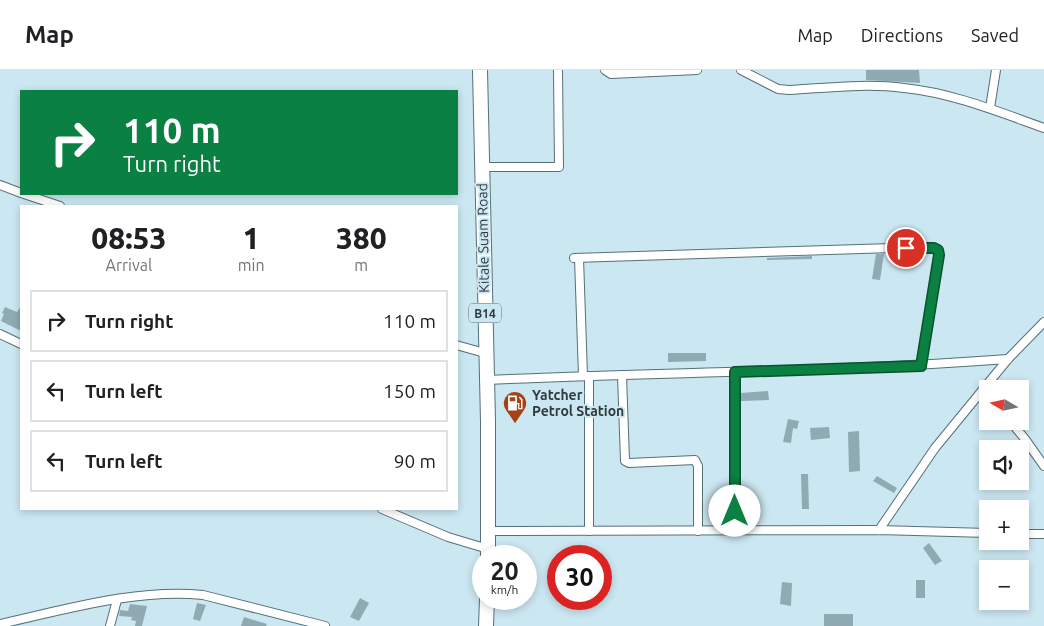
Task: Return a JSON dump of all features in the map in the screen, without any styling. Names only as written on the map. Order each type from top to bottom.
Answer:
[{"type":"highway","name":"Kitale Suam Road","points":[[480,70],[488,545]]},
{"type":"highway","points":[[486,626],[487,610]]},
{"type":"street","points":[[482,167],[558,167],[558,70]]},
{"type":"street","points":[[605,70],[611,74],[696,70]]},
{"type":"street","points":[[741,70],[778,89],[870,86],[904,88],[939,94],[990,108],[1044,128]]},
{"type":"street","points":[[990,108],[996,70]]},
{"type":"street","points":[[0,186],[20,192]]},
{"type":"street","points":[[28,195],[57,205]]},
{"type":"street","points":[[589,531],[586,376],[576,258],[934,248],[938,250],[939,255],[921,366]]},
{"type":"street","points":[[994,380],[1008,360],[1044,322]]},
{"type":"street","points":[[0,334],[20,344]]},
{"type":"street","points":[[458,346],[486,353]]},
{"type":"street","points":[[486,380],[921,366],[1008,360]]},
{"type":"street","points":[[735,372],[735,530]]},
{"type":"street","points":[[622,375],[624,461],[629,463],[695,460],[698,466],[698,530]]},
{"type":"street","points":[[879,530],[935,448],[979,400]]},
{"type":"street","points":[[1018,430],[1044,466]]},
{"type":"street","points":[[384,510],[472,547]]},
{"type":"street","points":[[488,531],[879,530],[979,533]]},
{"type":"street","points":[[1029,534],[1044,534]]},
{"type":"street","points":[[0,624],[116,600],[183,593],[203,595],[326,626]]},
{"type":"street","points":[[110,626],[116,600]]},
{"type":"building","points":[[866,70],[919,70],[920,83],[866,80]]},
{"type":"building","points":[[876,254],[884,254],[880,280],[872,279]]},
{"type":"building","points":[[812,256],[812,259],[767,260],[767,258]]},
{"type":"building","points":[[5,307],[17,312],[20,308],[20,330],[1,321]]},
{"type":"building","points":[[668,353],[706,353],[706,361],[668,362]]},
{"type":"building","points":[[768,391],[769,400],[741,401],[741,393]]},
{"type":"building","points":[[788,419],[799,421],[797,429],[793,428],[791,443],[783,442]]},
{"type":"building","points":[[829,427],[830,438],[811,440],[810,428]]},
{"type":"building","points":[[859,431],[860,471],[849,472],[848,432]]},
{"type":"building","points":[[801,474],[808,474],[809,509],[802,509]]},
{"type":"building","points":[[877,476],[897,488],[894,493],[873,481]]},
{"type":"building","points":[[929,543],[942,561],[935,565],[923,548]]},
{"type":"building","points":[[916,580],[925,580],[925,598],[916,598]]},
{"type":"building","points":[[782,582],[792,583],[791,606],[780,604]]},
{"type":"building","points":[[360,598],[369,603],[359,621],[350,617]]},
{"type":"building","points":[[197,603],[206,605],[200,621],[193,619]]},
{"type":"building","points":[[130,604],[147,606],[142,626],[135,626],[136,621],[131,620],[132,617],[119,616],[120,610],[128,611]]},
{"type":"building","points":[[824,614],[853,614],[853,626],[824,626]]},
{"type":"building","points":[[244,617],[267,624],[266,626],[241,626]]},
{"type":"place","name":"Yatcher Petrol Station","points":[[515,424]]},
{"type":"route","points":[[735,511],[735,372],[921,366],[939,255],[938,250],[934,248],[906,248]]}]
